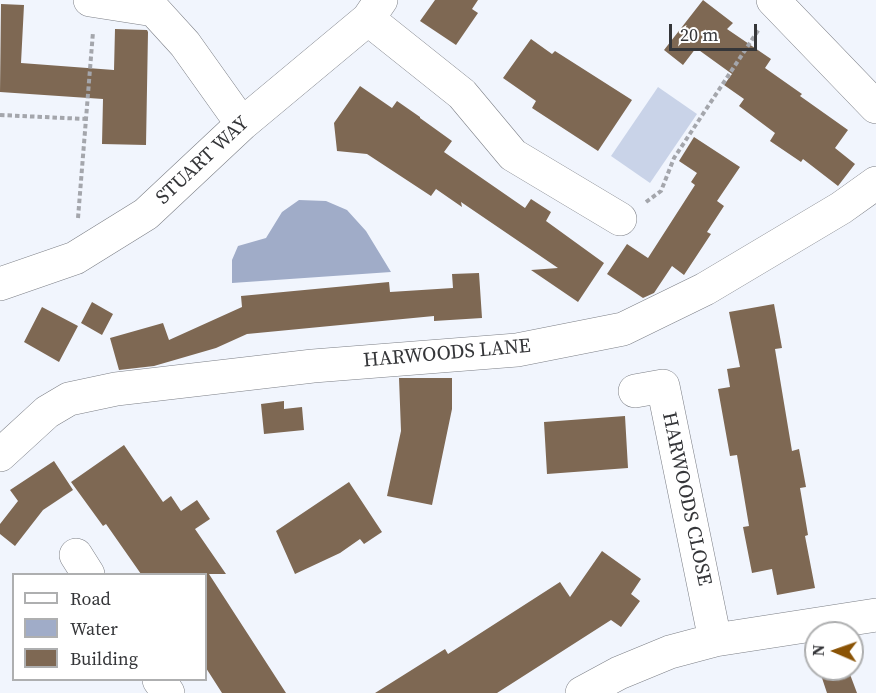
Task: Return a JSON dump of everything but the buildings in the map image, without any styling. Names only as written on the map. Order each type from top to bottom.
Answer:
[{"type":"street","points":[[776,1],[876,107]]},
{"type":"street","points":[[108,2],[154,10],[185,44],[242,124]]},
{"type":"street","points":[[375,10],[462,94],[513,155],[620,219]]},
{"type":"street","name":"STUART WAY","points":[[0,284],[75,258],[146,214],[242,124],[375,10]]},
{"type":"street","name":"HARWOODS LANE","points":[[0,455],[47,412],[69,399],[116,389],[313,366],[517,350],[622,329],[705,289],[841,208],[876,183]]},
{"type":"street","name":"HARWOODS CLOSE","points":[[635,391],[663,386],[715,640]]},
{"type":"street","points":[[582,693],[619,673],[670,652],[715,640],[876,615]]},
{"type":"path","points":[[620,219],[661,191],[674,158],[776,1]]},
{"type":"path","points":[[75,258],[86,119],[108,2]]},
{"type":"path","points":[[0,115],[86,119]]},
{"type":"shaded area","points":[[658,87],[697,114],[650,183],[611,156]]},
{"type":"water","points":[[299,200],[326,201],[347,210],[366,231],[391,272],[232,283],[232,260],[238,246],[266,238],[282,212]]}]
